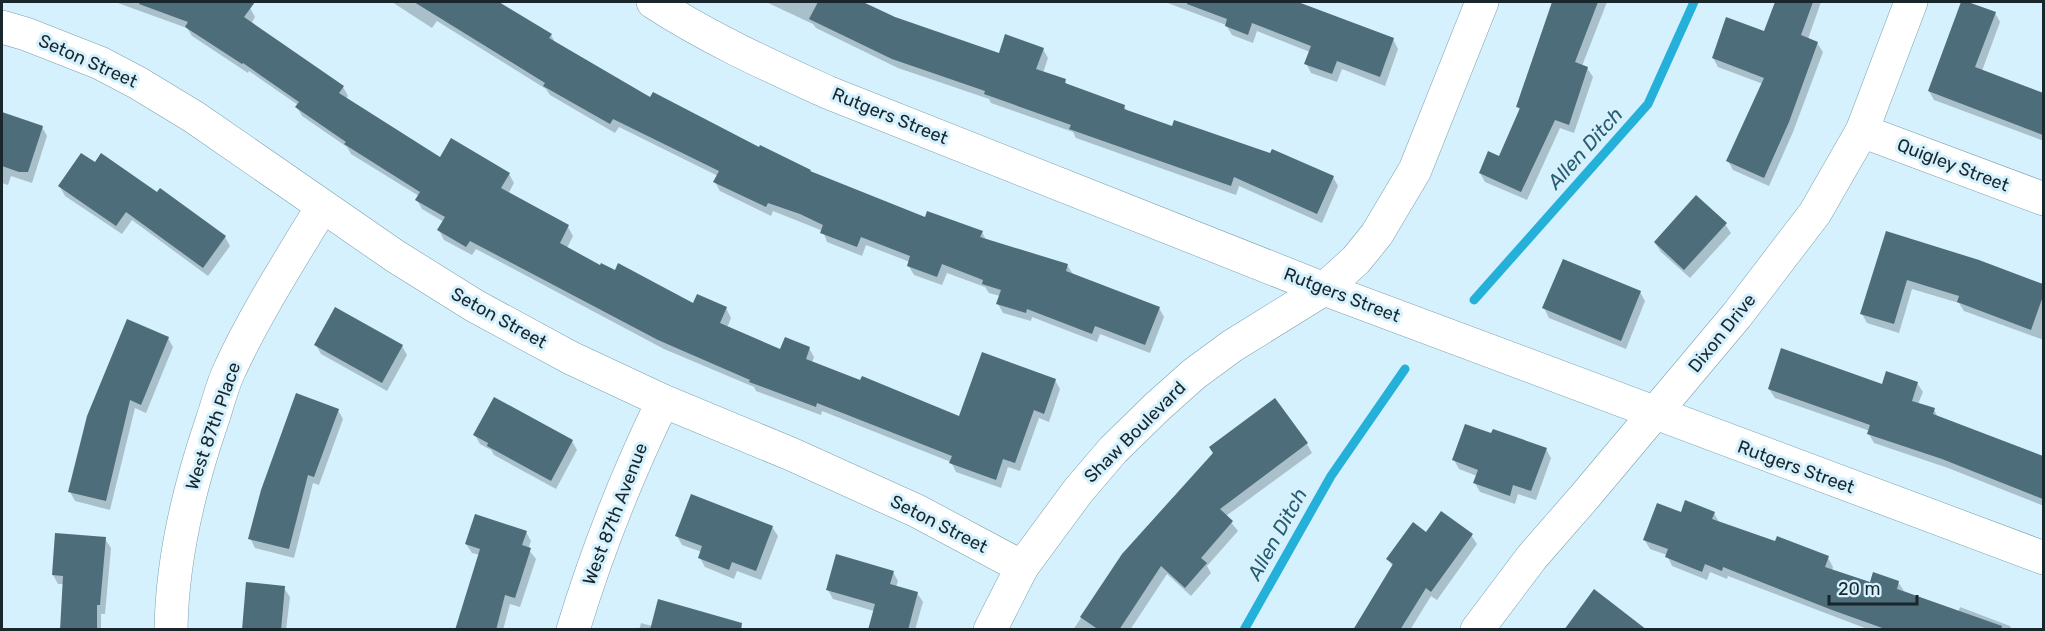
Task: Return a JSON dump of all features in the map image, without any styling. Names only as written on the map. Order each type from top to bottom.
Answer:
[{"type":"street","name":"Rutgers Street","points":[[653,2],[680,19],[760,61],[827,92],[1324,289],[2043,558]]},
{"type":"street","name":"Shaw Boulevard","points":[[990,630],[1022,567],[1078,490],[1156,406],[1232,346],[1324,289],[1356,260],[1377,234],[1415,170],[1482,2]]},
{"type":"street","name":"Dixon Drive","points":[[1477,630],[1532,557],[1587,495],[1737,315],[1815,213],[1862,131],[1911,2]]},
{"type":"street","name":"Seton Street","points":[[2,27],[100,63],[138,83],[194,117],[395,256],[475,306],[571,357],[663,401],[791,454],[918,512],[1022,567]]},
{"type":"street","name":"Quigley Street","points":[[1862,131],[2043,199]]},
{"type":"street","name":"West 87th Place","points":[[171,630],[175,570],[183,523],[197,463],[229,372],[276,282],[322,207]]},
{"type":"street","name":"West 87th Avenue","points":[[573,630],[595,560],[639,450],[663,401]]},
{"type":"building","points":[[140,2],[255,2],[244,17],[344,86],[339,93],[440,157],[451,138],[510,173],[501,188],[569,225],[560,243],[600,265],[601,263],[615,270],[618,263],[693,303],[697,294],[727,307],[720,323],[780,349],[785,337],[810,347],[806,359],[860,380],[862,376],[959,416],[982,352],[1056,379],[1044,414],[1034,410],[1015,463],[1003,459],[996,480],[949,463],[952,456],[817,403],[816,407],[749,382],[750,380],[658,340],[470,241],[466,247],[437,230],[445,217],[415,200],[420,192],[344,144],[346,142],[295,107],[299,102],[243,63],[185,27],[188,22],[139,4]]},
{"type":"building","points":[[414,2],[499,2],[552,34],[549,38],[650,97],[653,92],[810,171],[925,217],[927,211],[983,231],[980,237],[1068,264],[1066,271],[1160,307],[1145,345],[1095,326],[1092,334],[1027,309],[1026,313],[996,304],[1001,290],[982,284],[983,280],[942,264],[937,277],[907,266],[910,256],[861,237],[857,247],[820,233],[823,225],[768,203],[766,207],[713,182],[719,171],[613,119],[610,124],[543,86],[545,83]]},
{"type":"building","points":[[818,2],[863,2],[895,17],[999,53],[1005,34],[1044,48],[1036,69],[1066,79],[1065,83],[1125,105],[1124,109],[1172,126],[1174,120],[1270,153],[1272,149],[1334,176],[1317,214],[1234,177],[1231,186],[1069,129],[1071,125],[984,94],[985,91],[892,59],[809,19]]},
{"type":"building","points":[[1187,2],[1298,2],[1394,38],[1380,77],[1337,61],[1332,74],[1304,64],[1311,46],[1252,23],[1248,35],[1225,26],[1227,19],[1187,4]]},
{"type":"building","points":[[1552,2],[1598,2],[1575,62],[1588,67],[1569,125],[1555,120],[1521,192],[1479,173],[1488,151],[1499,156],[1520,108],[1516,107]]},
{"type":"building","points":[[1775,2],[1813,2],[1801,35],[1818,42],[1789,122],[1764,178],[1726,161],[1764,78],[1712,58],[1726,17],[1764,31]]},
{"type":"building","points":[[1961,2],[1968,2],[1996,12],[1975,67],[2043,93],[2043,135],[1928,91]]},
{"type":"building","points":[[2,112],[43,126],[28,172],[19,172],[2,166]]},
{"type":"building","points":[[81,153],[95,162],[101,153],[157,192],[160,188],[226,236],[203,268],[126,212],[116,226],[58,186]]},
{"type":"building","points":[[1696,195],[1727,223],[1684,270],[1654,242]]},
{"type":"building","points":[[1886,231],[1979,260],[2043,284],[2043,296],[2031,330],[1957,302],[1959,296],[1907,280],[1894,324],[1860,314]]},
{"type":"building","points":[[1563,259],[1641,291],[1621,341],[1542,308]]},
{"type":"building","points":[[335,307],[403,345],[382,383],[314,345]]},
{"type":"building","points":[[127,319],[169,337],[141,405],[130,400],[106,501],[68,492],[87,416]]},
{"type":"building","points":[[1781,348],[1882,384],[1886,371],[1918,382],[1912,401],[1935,408],[1933,414],[2043,456],[2043,499],[1942,459],[1867,434],[1870,425],[1768,389]]},
{"type":"building","points":[[296,393],[339,409],[314,477],[308,475],[289,549],[248,539],[261,490]]},
{"type":"building","points":[[494,397],[573,440],[551,481],[487,446],[488,443],[473,435]]},
{"type":"building","points":[[1275,398],[1308,443],[1220,509],[1233,521],[1201,558],[1207,563],[1185,588],[1161,566],[1119,630],[1099,630],[1080,617],[1122,554],[1213,453],[1209,447]]},
{"type":"building","points":[[1465,424],[1491,433],[1493,429],[1547,448],[1531,491],[1513,485],[1510,496],[1473,483],[1478,470],[1452,460]]},
{"type":"building","points":[[691,494],[773,526],[756,571],[732,562],[729,570],[698,558],[702,546],[675,536]]},
{"type":"building","points":[[1685,500],[1715,512],[1712,519],[1775,541],[1777,536],[1829,556],[1825,567],[1870,582],[1873,572],[1899,581],[1897,589],[2002,626],[2001,630],[1888,630],[1723,567],[1722,571],[1705,564],[1702,572],[1665,557],[1668,549],[1643,540],[1657,503],[1681,512]]},
{"type":"building","points":[[1441,511],[1473,534],[1431,592],[1426,588],[1400,630],[1353,630],[1393,564],[1386,559],[1413,522],[1426,532]]},
{"type":"building","points":[[475,514],[527,531],[522,545],[531,548],[515,598],[505,595],[496,630],[455,630],[480,549],[465,544]]},
{"type":"building","points":[[55,533],[106,537],[100,605],[97,605],[97,630],[60,630],[63,576],[52,575]]},
{"type":"building","points":[[836,554],[894,571],[890,584],[918,592],[908,630],[868,630],[875,604],[826,590]]},
{"type":"building","points":[[246,582],[285,586],[281,630],[242,630]]},
{"type":"building","points":[[1594,589],[1647,630],[1564,630]]},
{"type":"building","points":[[658,599],[742,623],[741,630],[650,630]]},
{"type":"waterway","name":"Allen Ditch","points":[[1474,300],[1648,104],[1694,2]]},
{"type":"waterway","name":"Allen Ditch","points":[[1244,630],[1331,476],[1405,369]]}]
